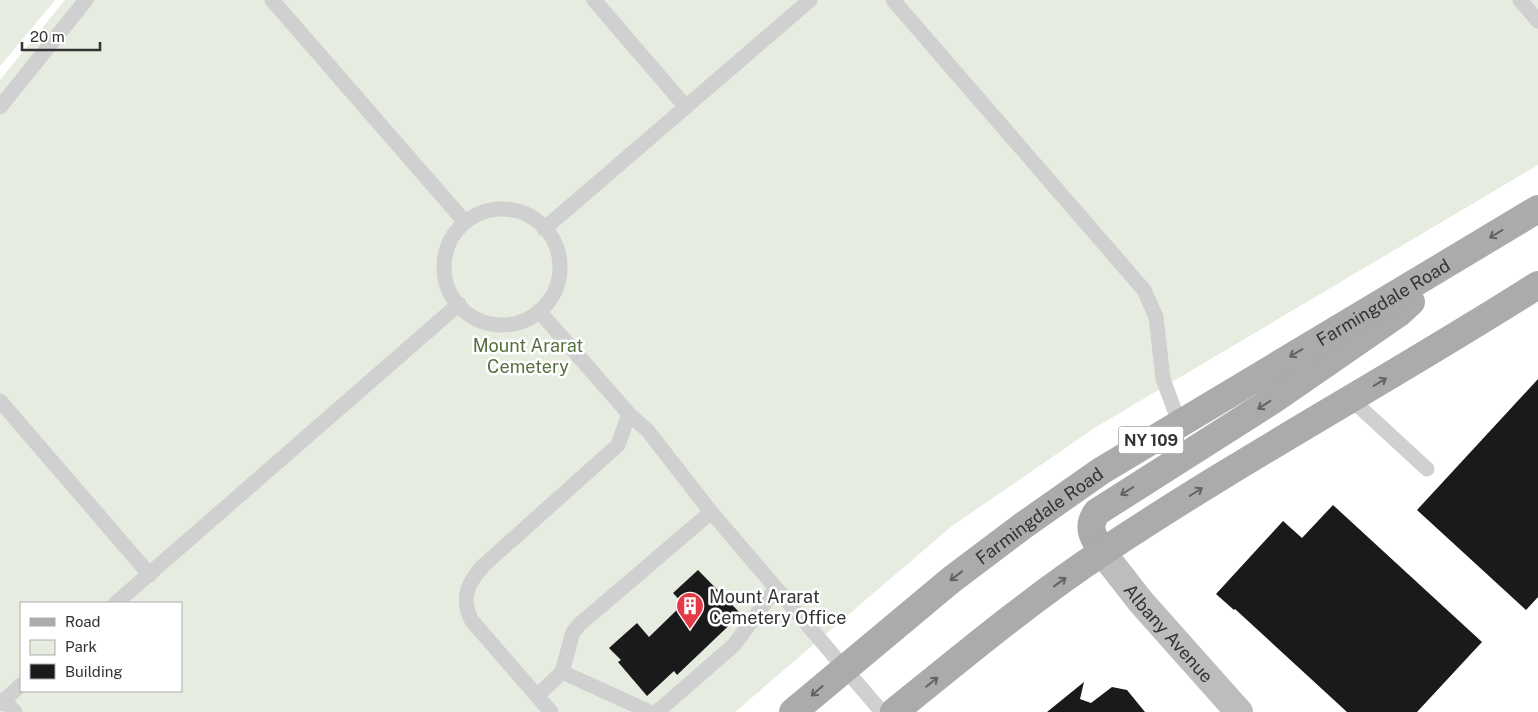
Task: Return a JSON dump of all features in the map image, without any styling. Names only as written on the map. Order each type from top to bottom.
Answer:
[{"type":"main road","name":"Farmingdale Road","points":[[793,712],[944,586],[1024,525],[1102,471],[1179,422],[1538,209]]},
{"type":"main road","points":[[1102,552],[1091,532],[1092,519],[1098,512],[1273,400],[1399,313],[1455,259]]},
{"type":"main road","points":[[894,712],[988,637],[1102,552],[1226,474],[1538,285]]},
{"type":"street","name":"Albany Avenue","points":[[1102,552],[1141,602],[1239,712]]},
{"type":"lane","points":[[0,107],[86,0]]},
{"type":"lane","points":[[272,0],[465,222]]},
{"type":"lane","points":[[594,0],[686,107]]},
{"type":"lane","points":[[544,230],[810,0]]},
{"type":"lane","points":[[893,0],[1144,290],[1156,317],[1163,379],[1179,422]]},
{"type":"lane","points":[[1520,0],[1538,21]]},
{"type":"lane","points":[[504,208],[521,211],[529,215],[544,230],[554,243],[559,275],[553,296],[539,312],[524,321],[503,325],[483,322],[459,304],[447,285],[444,258],[450,238],[465,222],[485,211],[504,208]]},
{"type":"lane","points":[[117,602],[459,304]]},
{"type":"lane","points":[[539,312],[630,414],[654,438],[711,512],[882,712]]},
{"type":"lane","points":[[1351,400],[1427,469]]},
{"type":"lane","points":[[0,401],[150,574]]},
{"type":"lane","points":[[551,712],[472,621],[467,612],[466,591],[470,581],[484,565],[618,445],[630,414]]},
{"type":"lane","points":[[537,696],[562,672],[573,632],[580,624],[711,512]]},
{"type":"lane","points":[[657,712],[734,645],[776,588]]},
{"type":"lane","points":[[562,672],[650,712]]},
{"type":"lane","points":[[15,712],[2,702],[20,686]]},
{"type":"green space","points":[[0,0],[55,0],[0,66]]},
{"type":"green space","name":"Mount Ararat Cemetery","points":[[65,0],[1538,0],[1538,165],[1096,427],[952,526],[735,712],[0,712],[0,80]]},
{"type":"building","points":[[1538,379],[1538,597],[1526,610],[1417,510]]},
{"type":"building","points":[[1333,505],[1482,642],[1417,712],[1347,712],[1235,609],[1216,594],[1283,521],[1302,538]]},
{"type":"building","name":"Mount Ararat Cemetery Office","points":[[698,570],[741,614],[677,675],[674,671],[647,696],[618,662],[621,660],[609,648],[637,623],[649,637],[683,604],[673,593]]},
{"type":"building","points":[[1084,682],[1080,699],[1091,703],[1112,687],[1127,690],[1145,712],[1047,712]]},
{"type":"place","name":"Mount Ararat Cemetery Office","points":[[690,630]]}]
